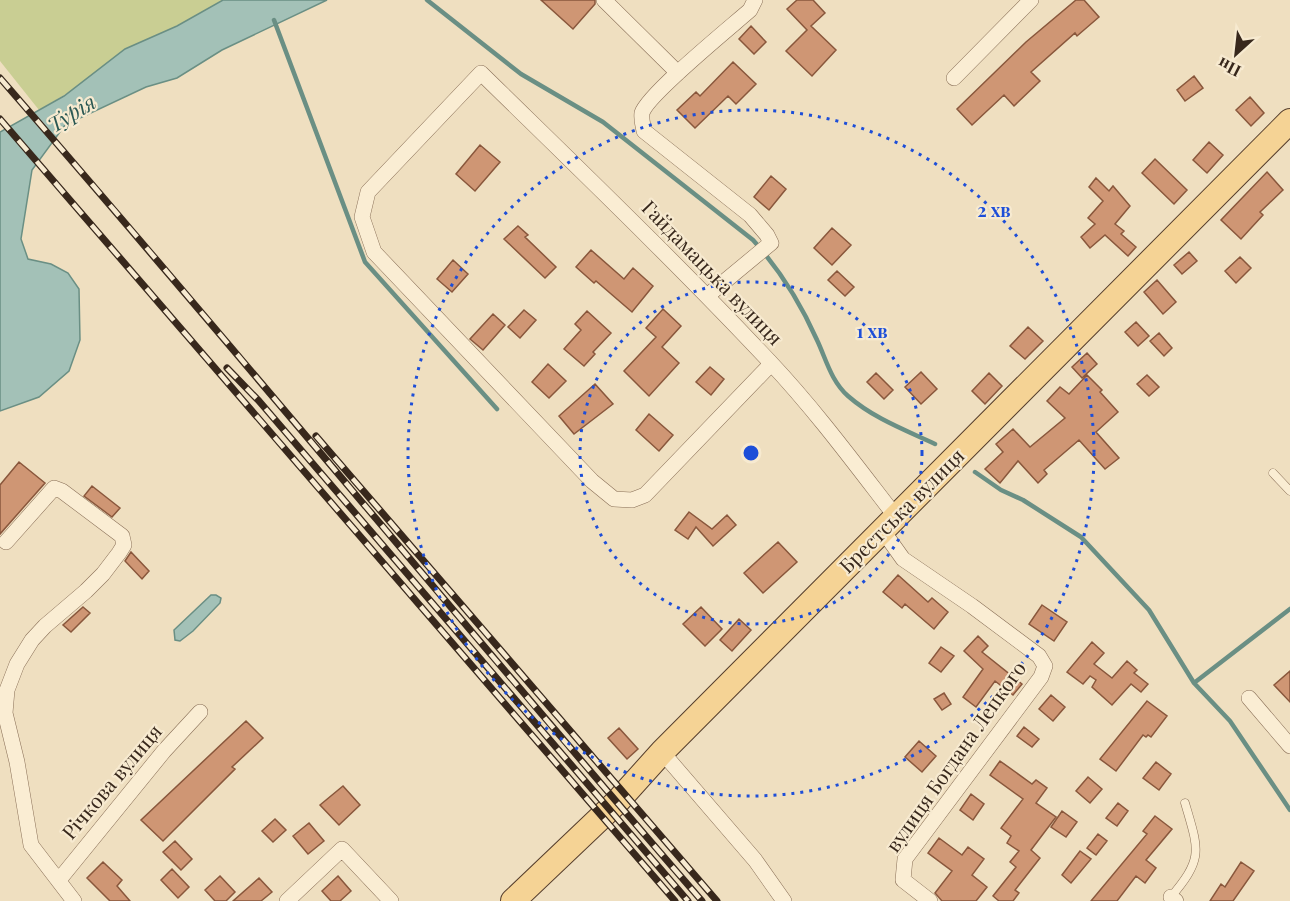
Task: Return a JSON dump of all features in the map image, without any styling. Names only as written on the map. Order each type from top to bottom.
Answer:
[{"type":"main road","name":"Брестська вулиця","points":[[513,901],[617,802],[662,752],[1290,121]]},
{"type":"street","points":[[604,0],[678,73]]},
{"type":"street","points":[[706,296],[771,245],[767,235],[750,216],[644,131],[642,112],[678,73],[750,10],[755,0]]},
{"type":"street","points":[[954,78],[1031,0]]},
{"type":"street","name":"Гайдамацька вулиця","points":[[771,364],[645,495],[632,500],[614,499],[592,481],[374,252],[362,217],[368,192],[481,73],[634,223],[771,364],[844,447],[889,524]]},
{"type":"street","name":"Річкова вулиця","points":[[6,542],[54,488],[62,491],[122,536],[123,545],[119,553],[94,583],[32,640],[17,664],[7,690],[4,713],[17,762],[31,845],[74,901]]},
{"type":"street","name":"вулиця Богдана Лепкого","points":[[889,524],[903,559],[972,606],[1039,656],[1045,666],[1041,677],[905,859],[903,880],[930,901]]},
{"type":"street","points":[[1249,698],[1290,746]]},
{"type":"street","name":"Річкова вулиця","points":[[59,880],[164,751],[200,712]]},
{"type":"street","points":[[662,752],[754,860],[784,901]]},
{"type":"street","points":[[287,901],[342,849],[391,901]]},
{"type":"lane","points":[[1273,472],[1290,490]]},
{"type":"lane","points":[[1172,900],[1192,870],[1197,846],[1185,803]]},
{"type":"green space","points":[[0,0],[223,0],[39,110],[0,61]]},
{"type":"water","name":"Турія","points":[[223,0],[327,0],[222,50],[177,78],[146,87],[65,125],[32,170],[21,239],[28,259],[51,264],[68,273],[79,289],[80,340],[69,371],[39,397],[0,411],[0,132],[64,96],[125,49],[177,26]]},
{"type":"water","points":[[211,595],[221,598],[220,603],[193,631],[180,641],[175,640],[174,630]]},
{"type":"building","points":[[541,0],[595,0],[595,4],[573,29]]},
{"type":"building","points":[[797,0],[813,0],[825,13],[811,26],[836,50],[812,76],[786,51],[807,30],[787,9]]},
{"type":"building","points":[[1076,0],[1084,0],[1099,17],[1077,36],[1075,33],[1031,72],[1040,81],[1014,106],[1004,95],[972,125],[957,109],[1026,42]]},
{"type":"building","points":[[751,26],[766,42],[754,54],[739,39]]},
{"type":"building","points":[[733,62],[756,84],[736,104],[728,96],[695,128],[677,110],[696,92],[700,96]]},
{"type":"building","points":[[1194,76],[1203,88],[1185,101],[1177,90]]},
{"type":"building","points":[[1250,97],[1264,113],[1251,126],[1236,110]]},
{"type":"building","points":[[1209,142],[1223,155],[1207,173],[1193,160]]},
{"type":"building","points":[[480,145],[500,162],[475,191],[456,174]]},
{"type":"building","points":[[1155,159],[1187,190],[1174,204],[1142,173]]},
{"type":"building","points":[[1267,172],[1283,190],[1260,212],[1263,215],[1241,239],[1221,220]]},
{"type":"building","points":[[771,176],[786,189],[769,210],[754,197]]},
{"type":"building","points":[[1096,178],[1109,191],[1113,186],[1130,206],[1115,224],[1124,231],[1121,234],[1136,247],[1128,256],[1105,235],[1090,248],[1081,237],[1095,224],[1088,218],[1103,201],[1089,187]]},
{"type":"building","points":[[518,226],[528,235],[525,237],[556,267],[545,278],[504,239]]},
{"type":"building","points":[[832,228],[851,245],[832,265],[814,248]]},
{"type":"building","points":[[591,250],[624,279],[633,268],[653,286],[632,312],[576,267]]},
{"type":"building","points":[[1189,252],[1197,261],[1182,274],[1174,265]]},
{"type":"building","points":[[1240,257],[1251,268],[1236,283],[1225,271]]},
{"type":"building","points":[[453,260],[468,274],[452,292],[437,279]]},
{"type":"building","points":[[837,271],[854,287],[845,296],[828,280]]},
{"type":"building","points":[[1157,280],[1176,302],[1163,314],[1144,292]]},
{"type":"building","points":[[663,309],[681,326],[662,347],[679,363],[649,396],[624,371],[656,337],[646,328]]},
{"type":"building","points":[[524,310],[536,320],[520,338],[508,327]]},
{"type":"building","points":[[587,311],[611,333],[593,352],[595,354],[584,366],[564,349],[581,330],[575,324]]},
{"type":"building","points":[[493,314],[505,325],[483,350],[470,339]]},
{"type":"building","points":[[1136,322],[1149,336],[1138,346],[1125,332]]},
{"type":"building","points":[[1028,327],[1043,341],[1025,359],[1010,346]]},
{"type":"building","points":[[1159,333],[1172,348],[1164,356],[1150,341]]},
{"type":"building","points":[[1087,353],[1097,364],[1082,378],[1072,367]]},
{"type":"building","points":[[548,364],[566,381],[549,398],[532,382]]},
{"type":"building","points":[[710,367],[724,379],[711,395],[696,382]]},
{"type":"building","points":[[921,372],[937,389],[921,404],[905,387]]},
{"type":"building","points":[[876,373],[893,390],[884,399],[867,382]]},
{"type":"building","points":[[989,373],[1002,386],[985,404],[972,391]]},
{"type":"building","points":[[1087,375],[1102,390],[1100,392],[1118,412],[1096,432],[1119,458],[1105,469],[1079,440],[1044,470],[1047,474],[1038,483],[1018,461],[1000,483],[985,469],[1003,452],[996,444],[1013,429],[1030,447],[1065,418],[1047,401],[1060,387],[1069,394]]},
{"type":"building","points":[[1147,375],[1159,387],[1149,396],[1137,384]]},
{"type":"building","points":[[595,384],[613,404],[574,434],[559,416]]},
{"type":"building","points":[[649,414],[673,435],[659,451],[636,430]]},
{"type":"building","points":[[19,462],[45,483],[0,534],[0,485]]},
{"type":"building","points":[[92,486],[120,508],[112,517],[84,496]]},
{"type":"building","points":[[689,512],[712,529],[727,515],[736,525],[713,546],[696,527],[688,539],[675,530]]},
{"type":"building","points":[[778,542],[797,562],[763,593],[744,573]]},
{"type":"building","points":[[131,552],[149,571],[142,579],[125,561]]},
{"type":"building","points":[[898,575],[928,602],[932,598],[948,612],[934,629],[905,604],[902,608],[883,592]]},
{"type":"building","points":[[1042,605],[1067,622],[1054,641],[1029,624]]},
{"type":"building","points":[[83,607],[90,613],[71,632],[63,625]]},
{"type":"building","points":[[701,607],[722,629],[705,646],[683,624]]},
{"type":"building","points":[[739,619],[751,630],[732,651],[720,640]]},
{"type":"building","points":[[978,636],[988,646],[982,652],[1022,684],[1013,695],[995,681],[976,707],[963,697],[983,669],[964,651]]},
{"type":"building","points":[[1092,642],[1104,653],[1094,664],[1112,678],[1127,661],[1137,670],[1134,673],[1148,684],[1141,692],[1131,684],[1112,705],[1092,687],[1096,680],[1090,676],[1083,684],[1067,672]]},
{"type":"building","points":[[941,647],[954,656],[941,672],[929,663]]},
{"type":"building","points":[[1290,671],[1290,702],[1274,685]]},
{"type":"building","points":[[944,693],[951,704],[942,710],[934,699]]},
{"type":"building","points":[[1051,695],[1065,707],[1053,721],[1039,709]]},
{"type":"building","points":[[1147,701],[1167,716],[1151,737],[1143,735],[1116,771],[1100,759]]},
{"type":"building","points":[[246,721],[263,738],[232,767],[235,769],[163,841],[141,820]]},
{"type":"building","points":[[1024,727],[1039,739],[1032,747],[1017,736]]},
{"type":"building","points":[[619,728],[638,749],[627,759],[608,738]]},
{"type":"building","points":[[919,741],[936,756],[922,772],[905,757]]},
{"type":"building","points":[[1000,761],[1032,784],[1036,780],[1047,788],[1036,803],[1056,817],[1031,850],[1040,858],[1015,890],[1019,893],[1013,901],[999,901],[993,896],[1016,867],[1010,862],[1019,851],[1007,843],[1011,836],[1001,828],[1023,799],[990,775]]},
{"type":"building","points":[[1156,762],[1171,774],[1159,790],[1143,778]]},
{"type":"building","points":[[1088,777],[1102,789],[1090,803],[1076,791]]},
{"type":"building","points":[[343,786],[360,805],[339,825],[320,805]]},
{"type":"building","points":[[971,794],[984,804],[973,820],[960,810]]},
{"type":"building","points":[[1118,803],[1128,811],[1117,826],[1106,818]]},
{"type":"building","points":[[1062,811],[1077,822],[1066,837],[1051,827]]},
{"type":"building","points":[[1155,816],[1172,829],[1146,860],[1156,868],[1145,883],[1136,876],[1117,901],[1091,901],[1147,834],[1143,831]]},
{"type":"building","points":[[275,819],[286,830],[273,842],[262,831]]},
{"type":"building","points":[[309,823],[324,841],[308,854],[293,836]]},
{"type":"building","points":[[1098,834],[1107,841],[1096,855],[1087,848]]},
{"type":"building","points":[[939,838],[962,855],[968,847],[984,859],[972,875],[987,887],[976,901],[942,901],[935,893],[952,871],[928,853]]},
{"type":"building","points":[[175,841],[192,859],[181,870],[163,852]]},
{"type":"building","points":[[1080,851],[1091,859],[1071,883],[1062,875]]},
{"type":"building","points":[[103,862],[122,880],[117,886],[130,901],[110,901],[87,878]]},
{"type":"building","points":[[1241,862],[1254,871],[1233,901],[1210,901],[1221,884],[1225,887]]},
{"type":"building","points":[[172,869],[189,887],[178,898],[161,880]]},
{"type":"building","points":[[220,876],[235,892],[226,901],[215,901],[205,890]]},
{"type":"building","points":[[338,876],[351,891],[340,901],[331,901],[322,891]]},
{"type":"building","points":[[259,878],[272,892],[261,901],[233,901]]},
{"type":"waterway","points":[[427,0],[521,74],[603,122],[753,240],[781,275],[797,300],[833,377],[842,390],[858,404],[879,417],[935,444]]},
{"type":"waterway","points":[[274,20],[365,262],[497,409]]},
{"type":"waterway","points":[[975,472],[1081,537],[1149,610],[1194,683],[1230,721],[1290,810]]},
{"type":"waterway","points":[[1194,683],[1290,609]]},
{"type":"railway","points":[[0,78],[702,901]]},
{"type":"railway","points":[[0,119],[675,901]]},
{"type":"railway","points":[[227,368],[259,401],[688,901]]},
{"type":"railway","points":[[316,436],[717,901]]}]
